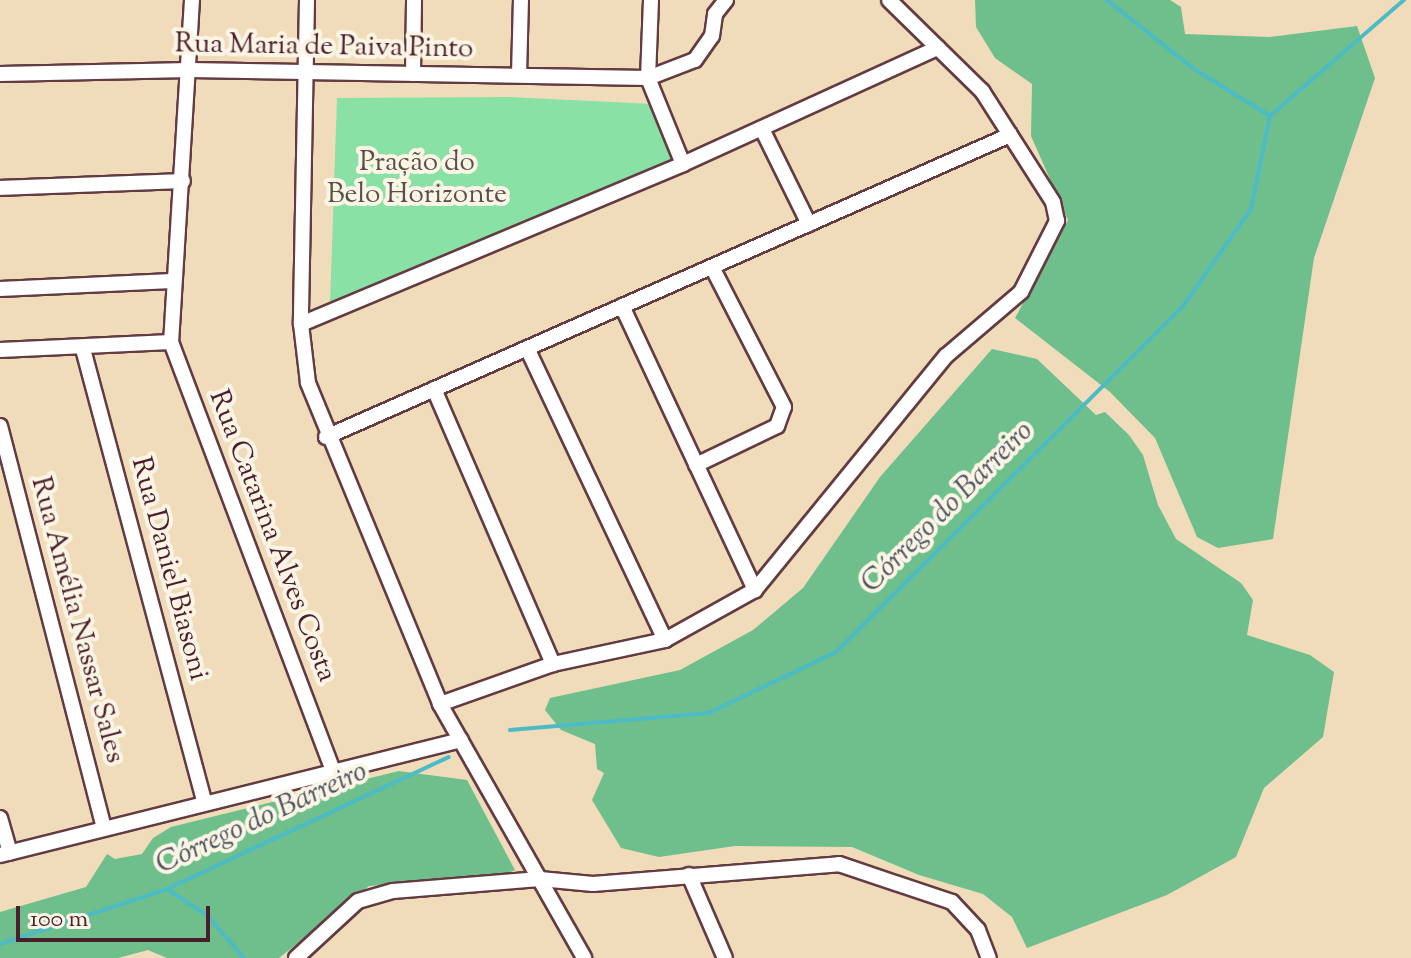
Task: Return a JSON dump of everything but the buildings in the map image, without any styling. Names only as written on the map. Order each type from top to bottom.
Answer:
[{"type":"street","name":"Rua Catarina Alves Costa","points":[[192,0],[183,181],[172,281],[171,342],[332,769]]},
{"type":"street","points":[[307,0],[301,324],[308,383],[326,437],[440,704],[584,958]]},
{"type":"street","points":[[413,74],[414,0]]},
{"type":"street","points":[[519,75],[521,0]]},
{"type":"street","points":[[651,0],[648,78],[683,164]]},
{"type":"street","points":[[648,78],[695,60],[712,36],[715,14],[726,0]]},
{"type":"street","points":[[440,704],[553,664],[665,640],[755,590],[946,356],[1021,292],[1057,221],[1053,202],[982,91],[889,0]]},
{"type":"street","points":[[301,324],[683,164],[938,48]]},
{"type":"street","name":"Rua Maria de Paiva Pinto","points":[[0,74],[190,70],[648,78]]},
{"type":"street","points":[[762,129],[809,224]]},
{"type":"street","points":[[326,437],[1010,135]]},
{"type":"street","points":[[0,188],[183,181]]},
{"type":"street","points":[[696,465],[777,426],[784,407],[712,267]]},
{"type":"street","points":[[0,289],[172,281]]},
{"type":"street","points":[[622,306],[755,590]]},
{"type":"street","points":[[0,350],[83,349],[171,342]]},
{"type":"street","points":[[527,348],[665,640]]},
{"type":"street","name":"Rua Daniel Biasoni","points":[[83,349],[204,802]]},
{"type":"street","points":[[434,389],[553,664]]},
{"type":"street","name":"Rua Amélia Nassar Sales","points":[[0,426],[104,828]]},
{"type":"street","points":[[0,818],[5,854],[332,769],[461,740]]},
{"type":"street","points":[[296,958],[358,901],[393,891],[540,879],[593,884],[839,864],[952,902],[978,930],[989,958]]},
{"type":"street","points":[[689,875],[725,958]]},
{"type":"green space","points":[[975,0],[1170,0],[1181,7],[1185,34],[1269,37],[1357,26],[1375,78],[1314,258],[1273,539],[1218,548],[1197,537],[1155,438],[1110,392],[1015,318],[1068,220],[1031,136],[1032,84],[995,58],[976,27]]},
{"type":"green space","name":"Pração do Belo Horizonte","points":[[507,97],[653,104],[677,160],[330,304],[337,98]]},
{"type":"green space","points":[[992,349],[1037,359],[1096,415],[1105,412],[1129,435],[1143,455],[1158,505],[1176,539],[1241,583],[1253,600],[1247,635],[1310,655],[1334,672],[1323,737],[1264,788],[1236,857],[1167,895],[1027,948],[1012,917],[983,894],[919,875],[852,847],[735,846],[659,857],[621,848],[592,800],[604,773],[597,769],[595,744],[561,730],[545,710],[550,698],[680,670],[753,630],[803,588],[880,477]]},
{"type":"green space","points":[[399,771],[467,780],[515,870],[502,876],[369,886],[279,958],[167,958],[148,950],[118,958],[0,958],[0,912],[86,887],[107,854],[115,859],[142,854],[153,838],[171,827]]},
{"type":"waterway","points":[[1107,0],[1194,69],[1270,116]]},
{"type":"waterway","points":[[1270,116],[1404,0]]},
{"type":"waterway","name":"Córrego do Barreiro","points":[[510,730],[709,713],[836,652],[1183,306],[1251,209],[1270,116]]},
{"type":"waterway","name":"Córrego do Barreiro","points":[[0,944],[167,889],[449,757]]},
{"type":"waterway","points":[[167,889],[208,916],[244,958]]}]
